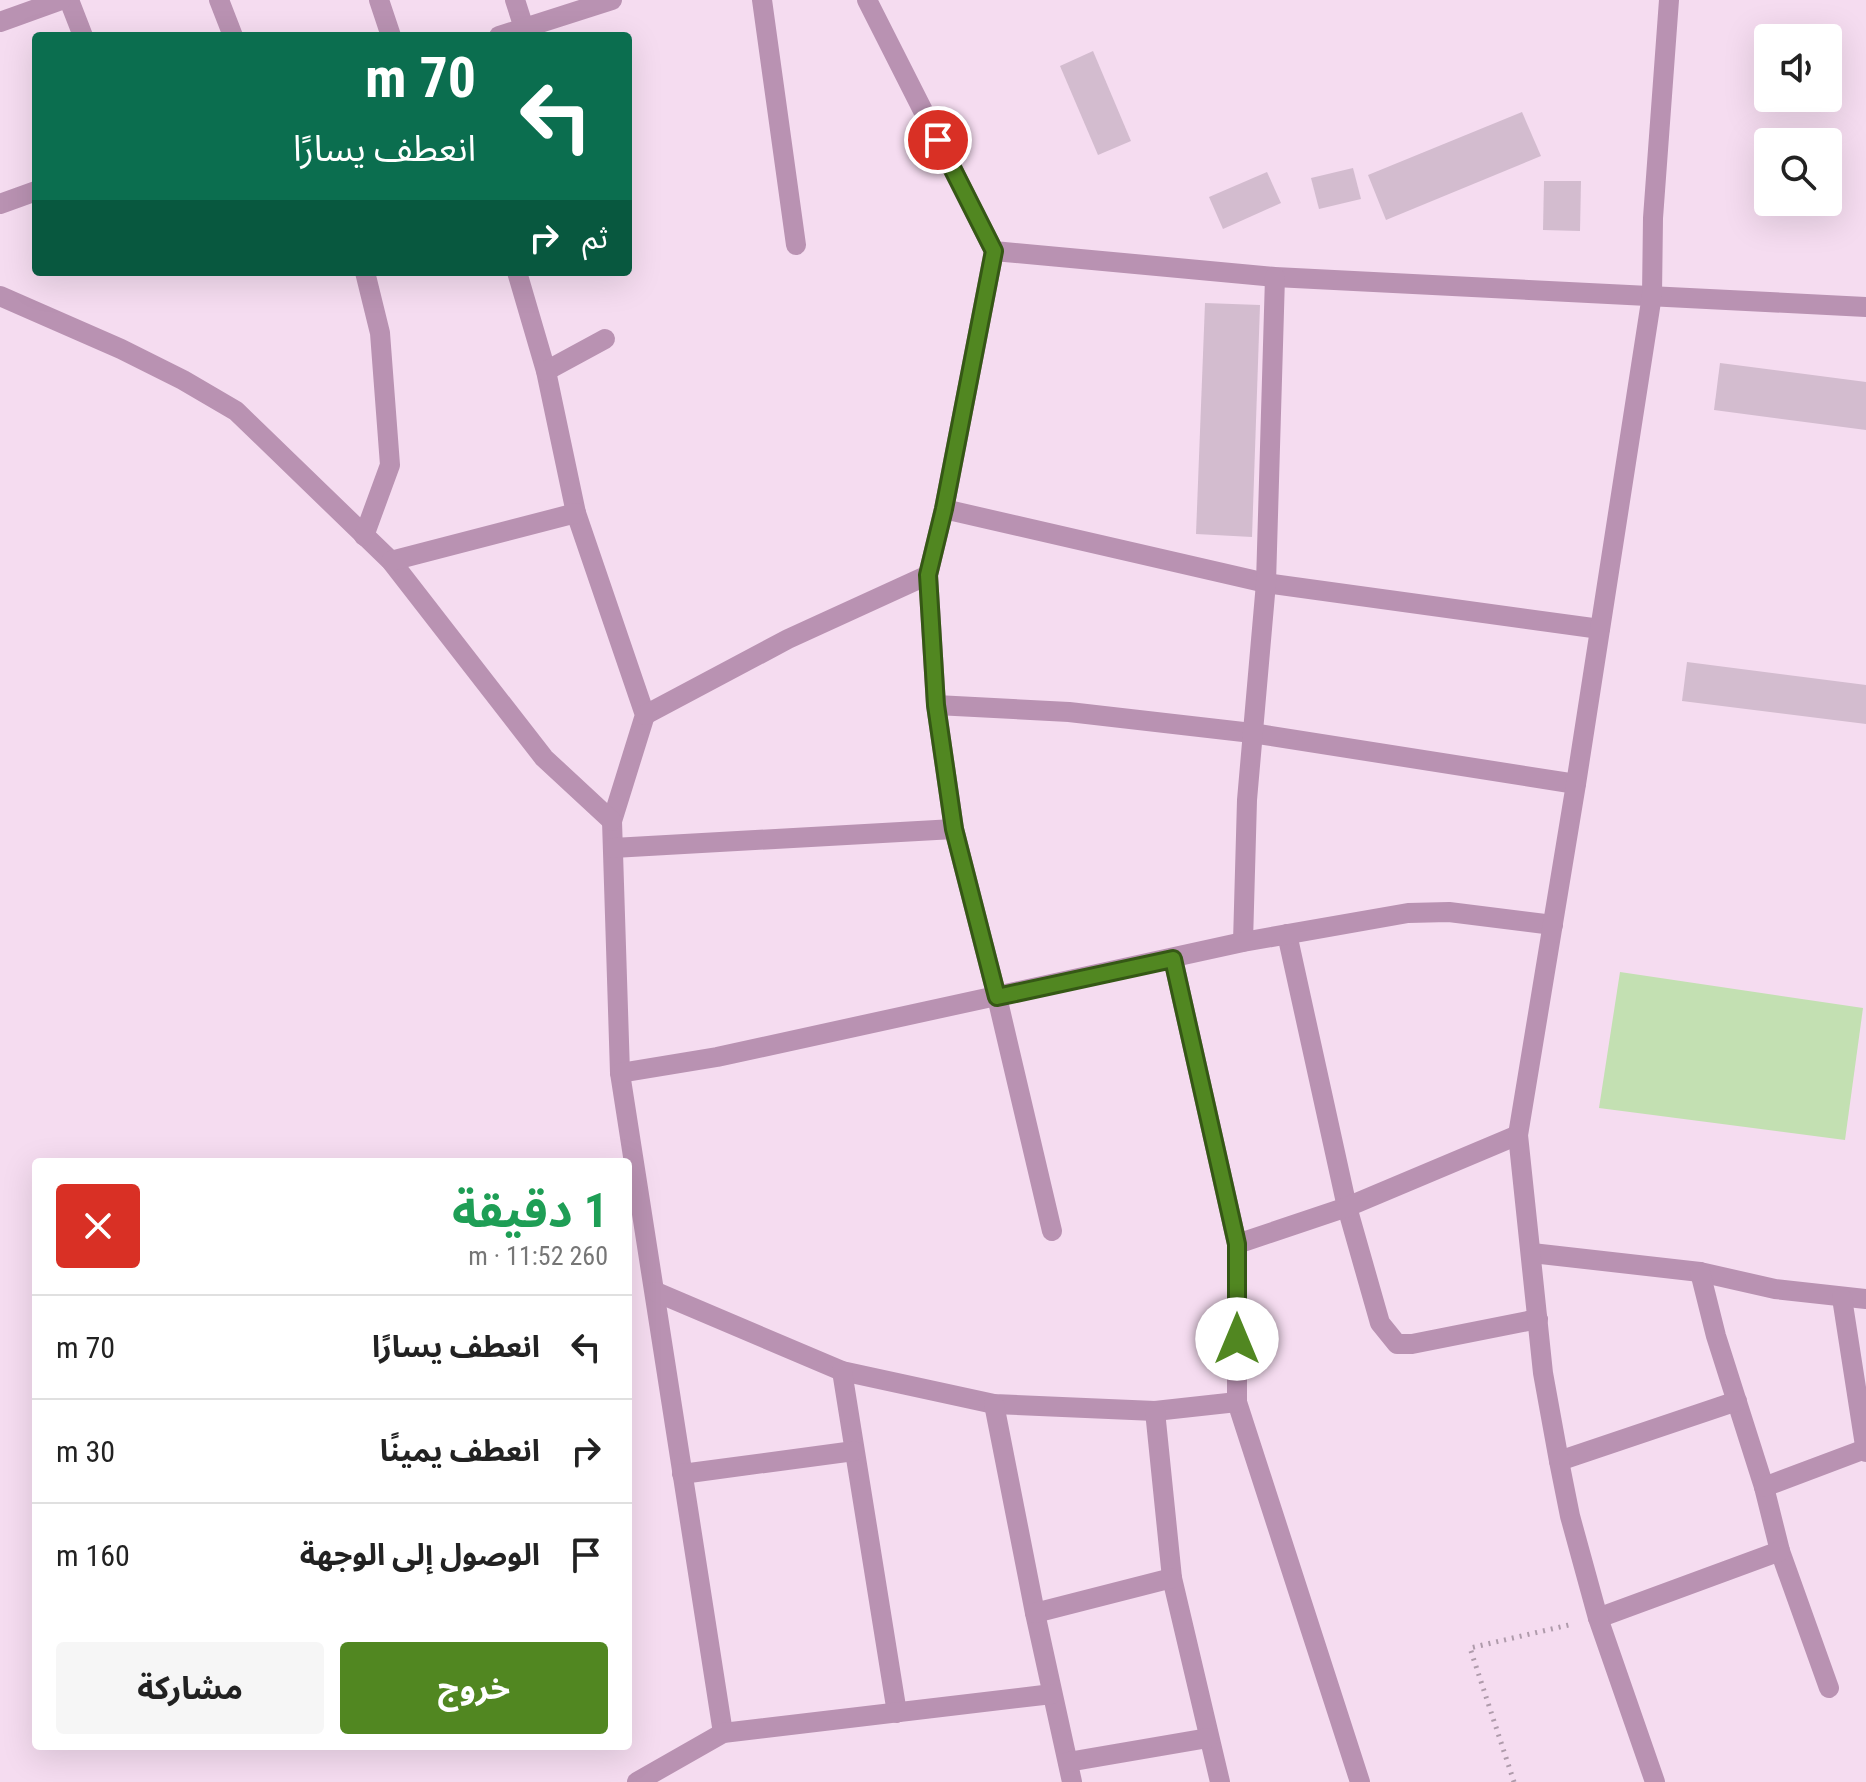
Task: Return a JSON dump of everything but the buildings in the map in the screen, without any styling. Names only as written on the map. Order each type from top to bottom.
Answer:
[{"type":"street","points":[[0,22],[61,0]]},
{"type":"street","points":[[69,0],[81,32]]},
{"type":"street","points":[[219,0],[231,32]]},
{"type":"street","points":[[379,0],[390,32]]},
{"type":"street","points":[[515,0],[524,28]]},
{"type":"street","points":[[512,32],[612,0]]},
{"type":"street","points":[[762,0],[796,245]]},
{"type":"street","points":[[867,0],[994,251],[944,509],[928,575],[936,705],[954,829],[1052,1231]]},
{"type":"street","points":[[1655,1782],[1598,1618],[1570,1516],[1543,1373],[1518,1135],[1652,295],[1653,218],[1669,0]]},
{"type":"street","points":[[0,204],[32,192]]},
{"type":"street","points":[[994,251],[1275,277],[1866,307]]},
{"type":"street","points":[[364,536],[390,465],[380,333],[366,276]]},
{"type":"street","points":[[518,276],[546,371],[576,513],[645,715],[612,821],[620,1073],[723,1733]]},
{"type":"street","points":[[1243,942],[1247,800],[1266,583],[1275,277]]},
{"type":"street","points":[[0,296],[121,349],[236,411],[391,561],[544,758],[612,821]]},
{"type":"street","points":[[546,371],[605,339]]},
{"type":"street","points":[[944,509],[1266,583],[1600,629]]},
{"type":"street","points":[[391,561],[576,513]]},
{"type":"street","points":[[645,715],[788,639],[928,575]]},
{"type":"street","points":[[936,705],[1069,712],[1252,733],[1576,784]]},
{"type":"street","points":[[613,848],[954,829]]},
{"type":"street","points":[[620,1073],[717,1057],[1243,942],[1408,913],[1449,912],[1553,925]]},
{"type":"street","points":[[1287,934],[1347,1207],[1380,1323],[1397,1344],[1412,1344],[1538,1319]]},
{"type":"street","points":[[1173,959],[1237,1244],[1237,1402],[1360,1782]]},
{"type":"street","points":[[1237,1244],[1347,1207],[1518,1135]]},
{"type":"street","points":[[1532,1253],[1700,1272],[1775,1289],[1866,1299]]},
{"type":"street","points":[[1700,1272],[1780,1551],[1829,1688]]},
{"type":"street","points":[[656,1292],[842,1371],[994,1404],[1155,1411],[1237,1402]]},
{"type":"street","points":[[1764,1487],[1866,1451],[1842,1298]]},
{"type":"street","points":[[842,1371],[897,1713]]},
{"type":"street","points":[[1559,1461],[1737,1401]]},
{"type":"street","points":[[994,1404],[1070,1772],[1208,1738]]},
{"type":"street","points":[[1155,1411],[1172,1578],[1220,1782]]},
{"type":"street","points":[[682,1474],[854,1451]]},
{"type":"street","points":[[1598,1618],[1780,1551]]},
{"type":"street","points":[[1035,1613],[1172,1578]]},
{"type":"street","points":[[637,1782],[723,1733],[1052,1694]]},
{"type":"path","points":[[1514,1782],[1470,1648],[1598,1618]]},
{"type":"green space","points":[[1620,972],[1863,1008],[1845,1140],[1599,1108]]},
{"type":"route","points":[[938,140],[994,251],[944,509],[928,575],[936,705],[954,829],[997,997],[1173,959],[1237,1244],[1237,1339]]}]
